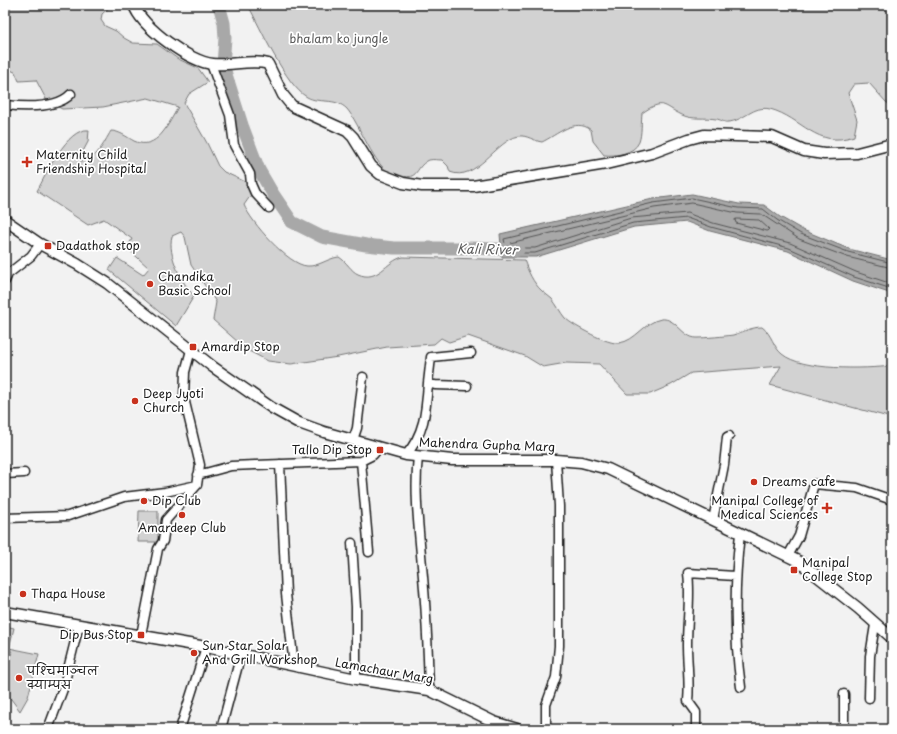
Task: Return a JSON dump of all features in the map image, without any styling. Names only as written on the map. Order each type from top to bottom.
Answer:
[{"type":"main road","points":[[134,5],[138,14],[150,28],[180,50],[215,65],[265,63],[269,66],[283,95],[292,106],[347,131],[353,137],[371,166],[380,174],[403,183],[422,186],[473,186],[606,164],[652,153],[704,135],[772,137],[804,152],[824,154],[857,153],[892,144]]},
{"type":"main road","name":"Mahendra Gupha Marg","points":[[5,220],[40,244],[77,264],[107,284],[191,350],[272,408],[299,423],[406,455],[460,460],[556,460],[581,462],[608,469],[798,561],[848,600],[875,625],[892,638]]},
{"type":"main road","name":"Lamachaur Marg","points":[[5,612],[206,647],[356,679],[429,690],[494,722],[517,729]]},
{"type":"street","points":[[215,65],[228,110],[234,145],[250,174],[251,184],[255,193],[269,208]]},
{"type":"street","points":[[5,105],[44,105],[62,101],[71,94]]},
{"type":"street","points":[[5,281],[8,274],[31,256],[40,244]]},
{"type":"street","points":[[141,635],[155,562],[158,549],[164,537],[166,520],[197,485],[200,465],[184,398],[185,372],[191,350]]},
{"type":"street","points":[[406,455],[416,443],[423,427],[431,357],[471,353]]},
{"type":"street","points":[[352,440],[356,428],[363,378]]},
{"type":"street","points":[[428,383],[434,385],[467,386]]},
{"type":"street","points":[[712,520],[724,465],[727,437],[729,436]]},
{"type":"street","points":[[198,475],[231,466],[361,461],[373,455],[379,448]]},
{"type":"street","points":[[418,456],[416,477],[417,500],[428,652],[429,690]]},
{"type":"street","points":[[546,729],[546,704],[556,677],[559,646],[559,506],[556,460]]},
{"type":"street","points":[[361,461],[369,552]]},
{"type":"street","points":[[280,464],[286,594],[294,666]]},
{"type":"street","points":[[5,474],[24,473]]},
{"type":"street","points":[[788,556],[799,536],[814,484],[857,488],[892,500]]},
{"type":"street","points":[[5,518],[68,516],[124,497],[165,492],[197,485]]},
{"type":"street","points":[[740,534],[735,576],[737,657],[741,687]]},
{"type":"street","points":[[352,543],[356,608],[356,679]]},
{"type":"street","points":[[696,729],[696,712],[688,701],[690,673],[687,645],[690,589],[688,573],[735,576]]},
{"type":"street","points":[[48,729],[61,695],[79,625]]},
{"type":"street","points":[[869,698],[870,656],[875,625]]},
{"type":"street","points":[[180,729],[206,647]]},
{"type":"street","points":[[221,729],[241,654]]},
{"type":"street","points":[[844,694],[844,729]]},
{"type":"green space","points":[[5,5],[112,5],[102,14],[101,20],[105,26],[116,31],[133,43],[157,44],[178,59],[198,68],[208,82],[189,94],[184,103],[207,143],[218,166],[224,172],[248,183],[251,195],[244,205],[254,222],[271,242],[299,264],[311,266],[339,257],[356,273],[371,276],[377,274],[397,259],[403,257],[524,260],[533,281],[552,299],[565,318],[583,330],[607,341],[614,343],[625,342],[650,324],[661,319],[671,321],[687,335],[697,338],[733,335],[762,327],[768,333],[776,348],[791,360],[835,368],[892,366],[892,418],[770,385],[781,366],[691,373],[671,385],[650,394],[627,394],[599,364],[566,363],[543,367],[525,356],[468,336],[449,342],[441,338],[434,344],[387,347],[338,357],[291,364],[268,361],[247,350],[213,320],[216,302],[191,265],[185,237],[181,232],[172,236],[172,252],[180,276],[194,296],[176,326],[109,270],[117,258],[143,275],[149,268],[127,248],[132,239],[104,219],[88,225],[37,191],[58,153],[73,136],[81,131],[89,130],[88,142],[79,159],[81,161],[91,158],[99,150],[111,131],[120,133],[134,141],[149,143],[156,139],[166,128],[178,107],[148,98],[103,107],[62,109],[47,101],[36,80],[19,81],[15,72],[5,68]]},
{"type":"green space","name":"bhalam ko jungle","points":[[248,5],[892,5],[892,106],[886,102],[869,83],[854,84],[848,93],[857,120],[854,136],[841,139],[829,139],[819,136],[782,113],[770,109],[759,109],[734,121],[726,122],[712,118],[686,117],[667,106],[659,105],[649,108],[642,113],[639,142],[637,146],[629,152],[604,155],[593,141],[591,130],[585,126],[579,125],[566,128],[542,142],[522,136],[510,139],[486,160],[469,172],[459,174],[450,172],[448,166],[442,160],[429,160],[424,163],[412,176],[401,176],[391,173],[379,163],[347,109],[337,103],[312,99],[299,91],[282,69]]},
{"type":"green space","points":[[139,511],[158,511],[158,542],[138,542]]},
{"type":"green space","points":[[5,626],[14,628],[9,648],[5,649]]},
{"type":"green space","name":"पश्‍चिमाञ्‍चल क्याम्पस","points":[[9,648],[39,654],[28,697],[20,711],[5,691],[5,669],[8,665],[12,652]]},
{"type":"water","points":[[692,194],[739,204],[764,205],[780,217],[803,230],[849,249],[892,260],[892,294],[853,281],[788,251],[710,231],[687,222],[634,227],[536,257],[502,257],[500,234],[653,199]]},
{"type":"waterway","name":"Kali River","points":[[219,5],[224,23],[225,38],[223,65],[242,125],[259,170],[292,222],[322,237],[366,245],[394,248],[470,248],[518,250]]},
{"type":"place","name":"Maternity Child Friendship Hospital","points":[[27,162]]},
{"type":"place","name":"Dadathok stop","points":[[48,246]]},
{"type":"place","name":"Chandika Basic School","points":[[150,284]]},
{"type":"place","name":"Amardip Stop","points":[[193,347]]},
{"type":"place","name":"Deep Jyoti Church","points":[[135,401]]},
{"type":"place","name":"Tallo Dip Stop","points":[[380,450]]},
{"type":"place","name":"Dreams cafe","points":[[754,482]]},
{"type":"place","name":"Dip Club","points":[[144,501]]},
{"type":"place","name":"Manipal College of Medical Sciences","points":[[827,508]]},
{"type":"place","name":"Amardeep Club","points":[[182,515]]},
{"type":"place","name":"Manipal College Stop","points":[[794,570]]},
{"type":"place","name":"Thapa House","points":[[23,594]]},
{"type":"place","name":"Dip Bus Stop","points":[[141,635]]},
{"type":"place","name":"Sun Star Solar And Grill Workshop","points":[[194,653]]},
{"type":"place","name":"पश्‍चिमाञ्‍चल क्याम्पस","points":[[19,678]]}]
